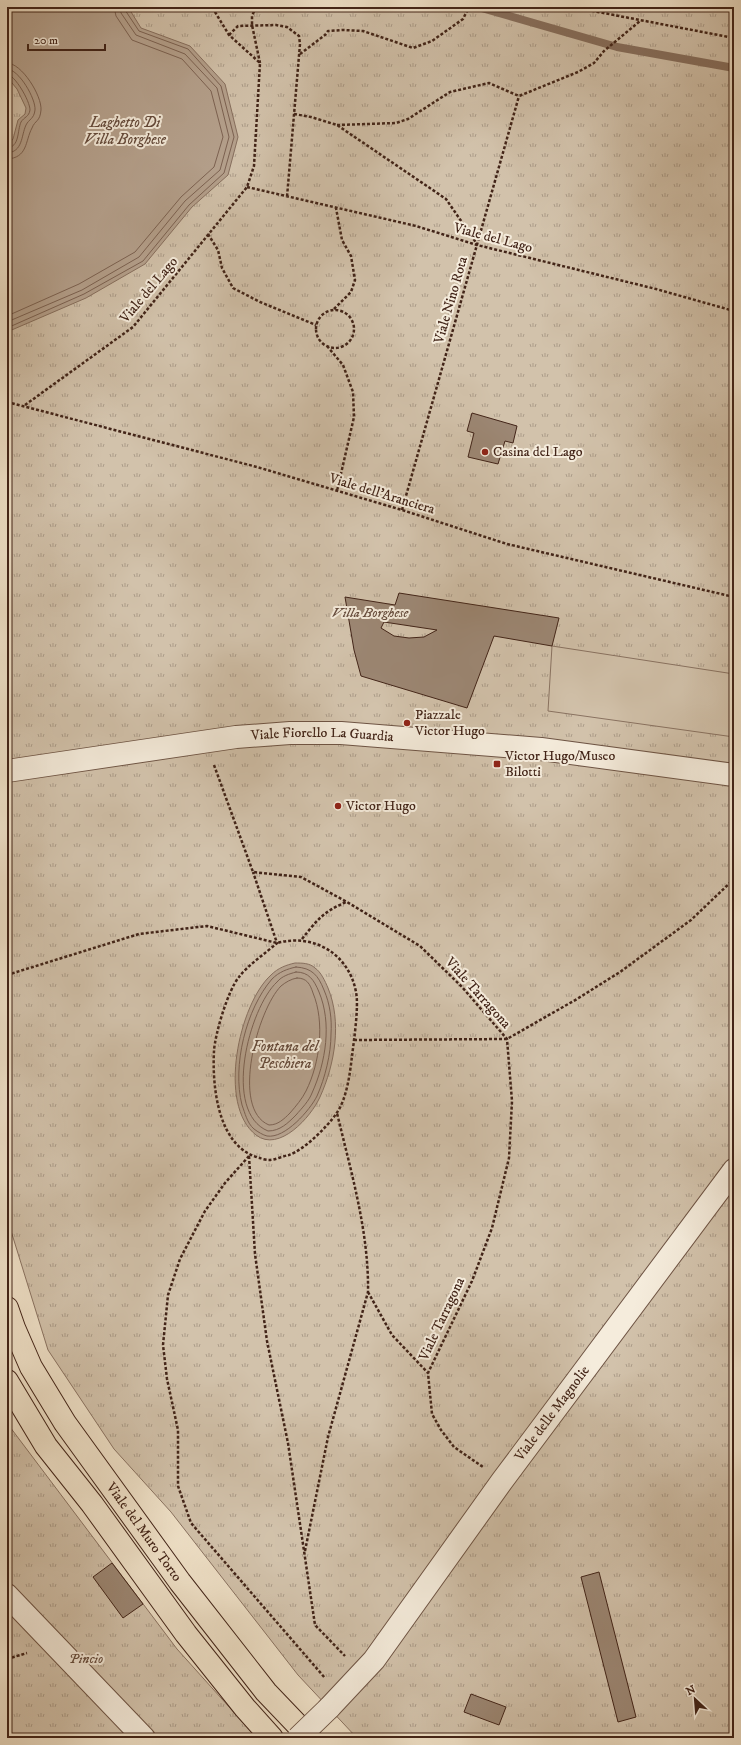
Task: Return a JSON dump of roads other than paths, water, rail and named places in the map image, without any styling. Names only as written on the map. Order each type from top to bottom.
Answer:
[{"type":"main road","name":"Viale del Muro Torto","points":[[7,1308],[14,1328],[32,1367],[65,1423],[180,1582],[266,1692],[310,1738]]},
{"type":"main road","name":"Viale del Muro Torto","points":[[7,1381],[46,1446],[92,1504],[186,1634],[245,1708],[272,1738]]},
{"type":"street","name":"Viale Fiorello La Guardia","points":[[7,771],[236,737],[341,733],[541,749],[734,774]]},
{"type":"street","name":"Viale delle Magnolie","points":[[298,1738],[335,1702],[368,1666],[502,1481],[734,1170]]},
{"type":"street","points":[[7,1595],[144,1738]]},
{"type":"water","name":"Laghetto Di Villa Borghese","points":[[7,7],[128,7],[141,28],[190,46],[225,84],[238,137],[228,175],[192,207],[145,264],[86,298],[7,332],[7,146],[13,139],[18,120],[25,114],[26,108],[17,89],[7,77]]},
{"type":"water","name":"Fontana del Peschiera","points":[[295,963],[313,966],[321,974],[328,988],[335,1015],[336,1029],[333,1057],[330,1071],[320,1097],[316,1105],[302,1123],[284,1136],[274,1139],[265,1139],[256,1135],[244,1121],[237,1101],[235,1079],[237,1055],[242,1030],[250,1008],[260,989],[276,970]]},
{"type":"waterway","points":[[478,7],[617,47],[734,68]]},
{"type":"place","name":"Casina del Lago","points":[[485,452]]},
{"type":"place","name":"Piazzale Victor Hugo","points":[[407,723]]},
{"type":"place","name":"Victor Hugo/Museo Bilotti","points":[[497,764]]},
{"type":"place","name":"Victor Hugo","points":[[338,806]]},
{"type":"park label","name":"Villa Borghese","points":[[370,613]]},
{"type":"park label","name":"Pincio","points":[[86,1659]]}]
